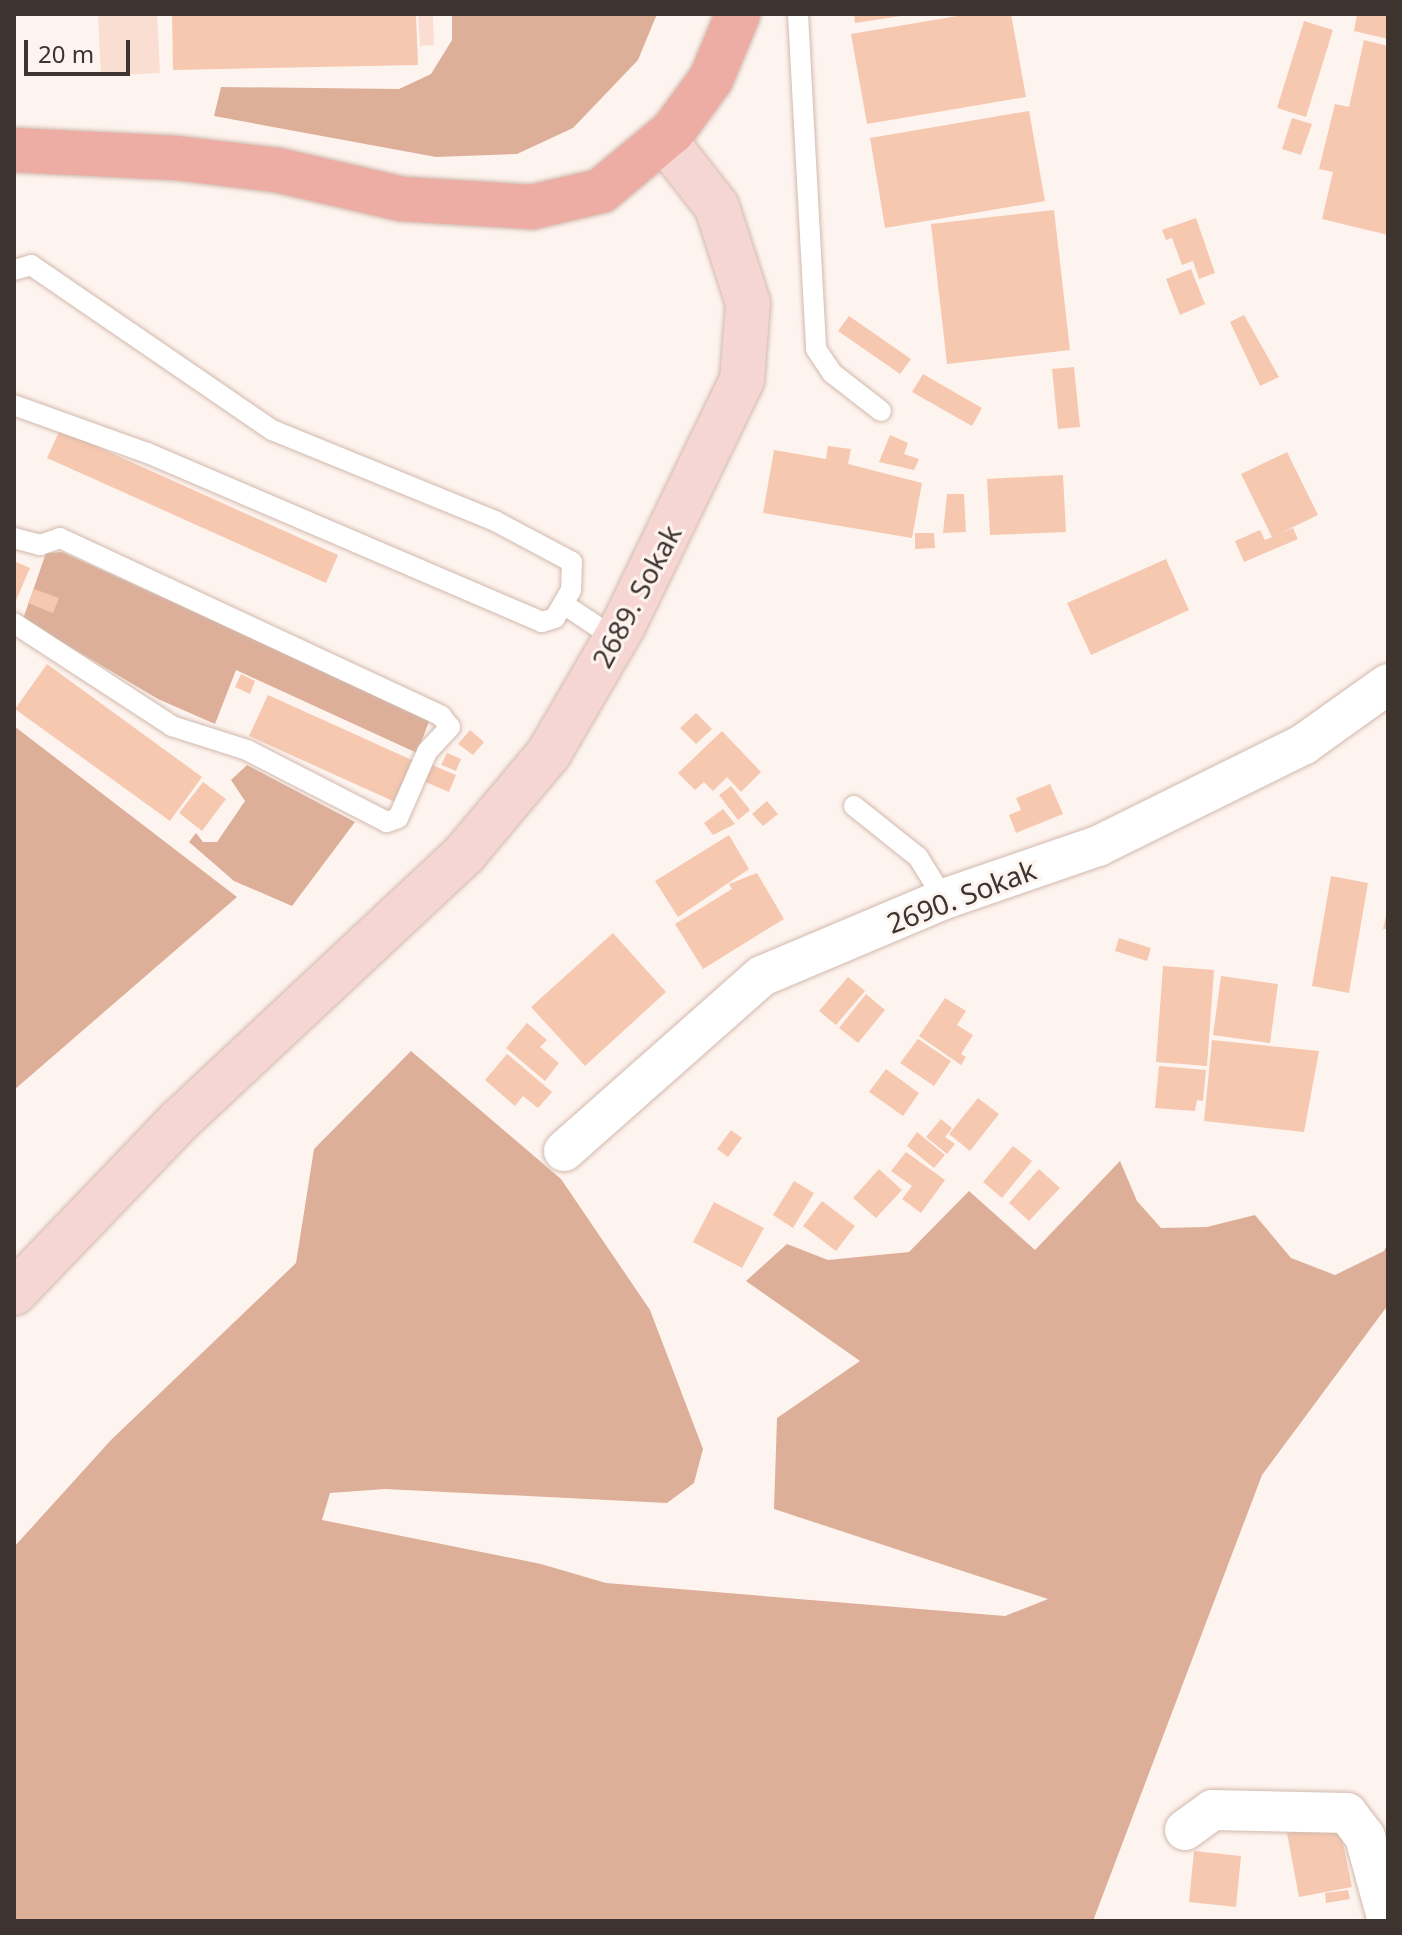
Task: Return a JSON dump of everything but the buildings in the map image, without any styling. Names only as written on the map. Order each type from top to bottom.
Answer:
[{"type":"main road","points":[[14,150],[176,158],[277,170],[402,199],[532,207],[601,191],[664,139],[711,79],[738,14]]},
{"type":"main road","name":"2689. Sokak","points":[[14,1293],[179,1121],[466,852],[549,753],[616,639],[742,380],[748,303],[717,207],[664,139]]},
{"type":"street","name":"2690. Sokak","points":[[564,1151],[762,976],[944,899],[1098,846],[1304,744],[1388,684]]},
{"type":"street","points":[[1185,1830],[1213,1810],[1347,1813],[1365,1837],[1388,1921]]},
{"type":"lane","points":[[798,14],[816,349],[832,373],[881,411]]},
{"type":"lane","points":[[14,270],[31,265],[272,430],[495,521],[572,562],[565,605],[555,618],[542,622],[521,616],[147,453],[14,405]]},
{"type":"lane","points":[[14,538],[40,545],[60,538],[441,716],[450,727],[427,752],[398,818],[387,822],[247,750],[172,726],[14,623]]},
{"type":"lane","points":[[565,605],[616,639]]},
{"type":"lane","points":[[854,806],[918,857],[944,899]]},
{"type":"shaded area","points":[[98,14],[157,14],[160,73],[101,76]]},
{"type":"shaded area","points":[[418,14],[433,14],[434,45],[420,46]]},
{"type":"shaded area","points":[[452,14],[657,14],[638,60],[573,128],[517,154],[436,157],[214,116],[221,87],[399,89],[431,74],[452,40]]},
{"type":"shaded area","points":[[62,552],[430,719],[417,753],[236,670],[215,724],[158,699],[23,619],[46,553]]},
{"type":"shaded area","points":[[14,726],[237,897],[14,1090]]},
{"type":"shaded area","points":[[247,765],[355,822],[292,906],[234,881],[189,842],[196,833],[203,842],[217,842],[245,801],[231,780]]},
{"type":"shaded area","points":[[411,1051],[561,1179],[650,1310],[703,1449],[694,1483],[667,1503],[385,1489],[330,1493],[322,1520],[541,1564],[606,1583],[1005,1616],[1048,1599],[774,1509],[777,1418],[860,1361],[746,1281],[787,1244],[828,1260],[909,1252],[969,1191],[1035,1250],[1120,1161],[1137,1201],[1161,1228],[1207,1227],[1255,1215],[1291,1258],[1335,1275],[1384,1251],[1388,1243],[1388,1305],[1262,1475],[1093,1921],[14,1921],[14,1547],[111,1440],[296,1263],[314,1149]]}]
